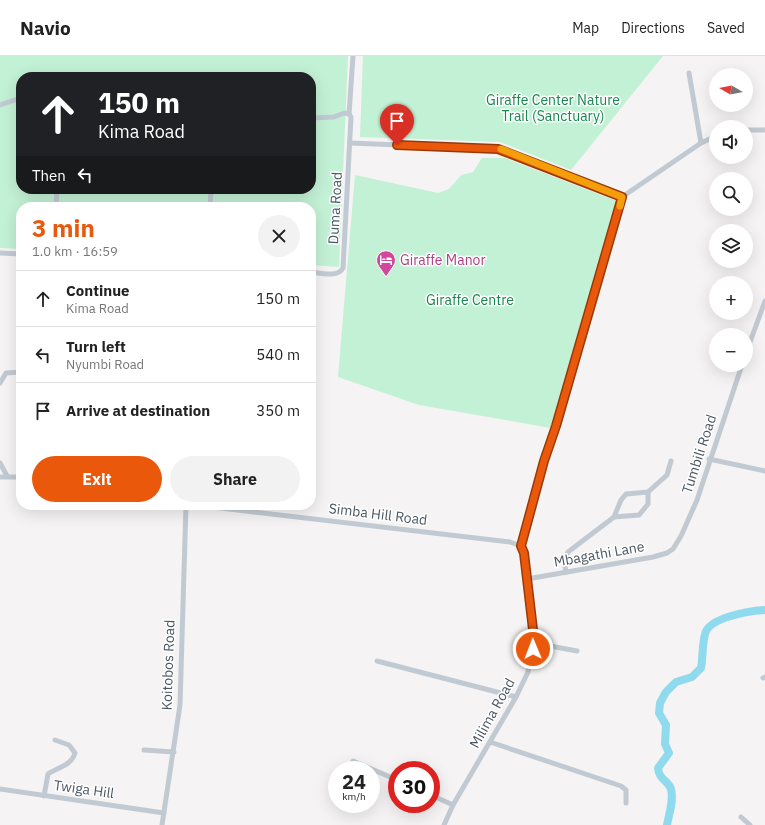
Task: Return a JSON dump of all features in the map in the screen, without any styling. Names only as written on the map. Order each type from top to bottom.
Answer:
[{"type":"street","name":"Duma Road","points":[[316,272],[334,274],[340,272],[344,268],[350,143],[349,114],[353,56]]},
{"type":"street","points":[[689,73],[701,143]]},
{"type":"street","points":[[0,104],[16,99]]},
{"type":"street","points":[[316,118],[334,117],[344,113],[349,114]]},
{"type":"street","points":[[753,130],[765,130]]},
{"type":"street","points":[[521,546],[544,461],[556,426],[622,197],[701,143],[709,139]]},
{"type":"street","points":[[350,143],[498,149],[622,197]]},
{"type":"street","points":[[0,253],[16,254]]},
{"type":"street","points":[[753,334],[765,301]]},
{"type":"street","points":[[0,383],[6,373],[16,372]]},
{"type":"street","name":"Tumbili Road","points":[[673,549],[681,536],[697,500],[740,372]]},
{"type":"street","points":[[710,459],[765,471]]},
{"type":"street","points":[[566,572],[564,561],[568,552],[614,517],[621,500],[626,494],[648,492],[667,475],[671,461]]},
{"type":"street","points":[[1,464],[7,476]]},
{"type":"street","points":[[0,477],[16,477]]},
{"type":"street","points":[[614,517],[639,515],[648,504],[648,492]]},
{"type":"street","name":"Koitobos Road","points":[[162,825],[180,705],[186,510]]},
{"type":"street","name":"Simba Hill Road","points":[[238,510],[510,542],[521,546]]},
{"type":"street","name":"Milima Road","points":[[444,825],[453,805],[516,697],[528,672],[534,643],[524,553],[521,546]]},
{"type":"street","name":"Mbagathi Lane","points":[[527,579],[653,557],[667,553],[673,549]]},
{"type":"street","points":[[534,643],[577,651]]},
{"type":"street","points":[[377,661],[472,684],[516,697]]},
{"type":"street","points":[[44,796],[48,774],[63,766],[74,757],[75,753],[69,745],[55,740]]},
{"type":"street","points":[[490,742],[621,786],[626,790],[626,802]]},
{"type":"street","points":[[144,750],[174,752]]},
{"type":"street","name":"Twiga Hill","points":[[0,789],[164,812]]},
{"type":"street","points":[[440,799],[453,805]]},
{"type":"street","points":[[741,818],[750,825]]},
{"type":"green space","points":[[0,56],[348,56],[339,267],[316,265],[316,202],[16,202],[16,249],[0,248]]},
{"type":"green space","name":"Giraffe Center Nature Trail (Sanctuary)","points":[[363,56],[663,56],[571,170],[500,142],[360,137]]},
{"type":"green space","name":"Giraffe Centre","points":[[482,158],[505,158],[617,201],[551,428],[419,405],[338,377],[355,175],[438,193],[449,189],[461,175],[473,172]]},
{"type":"waterway","points":[[667,825],[672,802],[672,793],[670,786],[662,778],[658,768],[669,753],[665,744],[666,725],[659,713],[660,703],[666,692],[676,682],[692,677],[701,668],[704,638],[708,628],[714,623],[731,616],[765,610]]},
{"type":"slow traffic","points":[[501,149],[622,197],[620,206]]},
{"type":"place","name":"Giraffe Manor","points":[[386,277]]},
{"type":"route","points":[[397,145],[498,149],[507,151],[622,197],[556,426],[544,461],[521,546],[524,553],[534,638],[533,649]]}]
